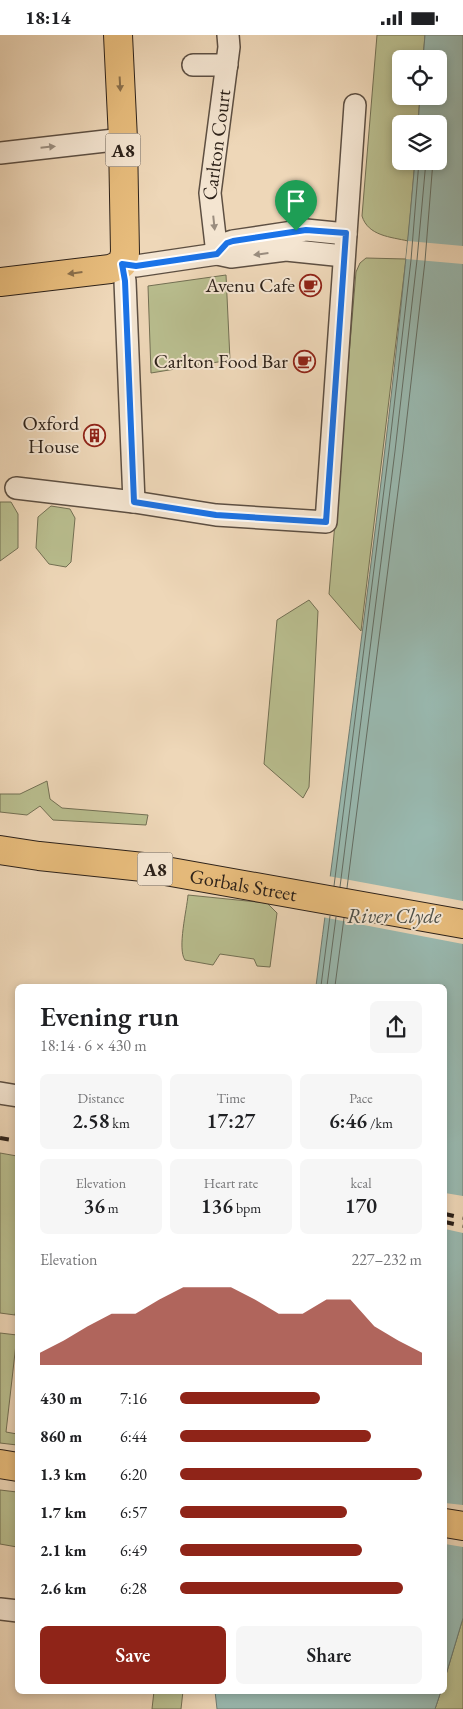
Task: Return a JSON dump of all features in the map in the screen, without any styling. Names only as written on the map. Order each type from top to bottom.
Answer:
[{"type":"main road","name":"A8","points":[[118,35],[123,139],[125,253],[122,264]]},
{"type":"main road","points":[[0,282],[110,269],[122,264]]},
{"type":"main road","name":"Gorbals Street","points":[[0,850],[143,867],[463,924]]},
{"type":"main road","points":[[0,1464],[15,1467]]},
{"type":"main road","points":[[0,1469],[15,1468]]},
{"type":"main road","points":[[447,1523],[463,1526]]},
{"type":"street","name":"Carlton Court","points":[[217,254],[210,193],[227,65],[228,35]]},
{"type":"street","points":[[193,65],[227,65]]},
{"type":"street","points":[[16,488],[134,502],[216,515],[326,522],[355,105]]},
{"type":"street","points":[[0,153],[123,139]]},
{"type":"street","points":[[217,254],[227,243],[251,238],[306,230],[346,233]]},
{"type":"street","points":[[134,502],[125,281],[122,264],[136,266],[217,254],[230,257],[286,250],[344,256]]},
{"type":"street","points":[[0,1093],[15,1096]]},
{"type":"street","points":[[0,1609],[15,1611]]},
{"type":"green space","points":[[377,35],[425,35],[424,50],[392,50],[392,105],[419,105],[419,115],[392,115],[392,170],[414,170],[408,241],[375,232],[369,228],[362,216]]},
{"type":"green space","points":[[366,258],[406,259],[361,631],[329,594],[356,272],[360,263]]},
{"type":"green space","points":[[226,275],[230,360],[151,373],[148,286]]},
{"type":"green space","points":[[0,502],[11,502],[18,514],[18,548],[0,561]]},
{"type":"green space","points":[[51,506],[70,509],[75,518],[71,562],[66,567],[49,564],[36,548],[38,517]]},
{"type":"green space","points":[[309,600],[318,611],[309,787],[303,798],[264,764],[277,620]]},
{"type":"green space","points":[[47,781],[50,799],[62,808],[148,815],[146,825],[53,820],[40,806],[27,815],[0,812],[0,794],[20,794]]},
{"type":"green space","points":[[188,895],[267,903],[277,913],[270,967],[257,966],[254,959],[220,954],[213,965],[185,960],[182,938]]},
{"type":"green space","points":[[0,1153],[15,1156],[15,1315],[0,1313]]},
{"type":"green space","points":[[0,1333],[15,1335],[15,1353],[6,1432],[15,1434],[15,1445],[0,1443]]},
{"type":"green space","points":[[0,1490],[15,1492],[15,1547],[0,1544]]},
{"type":"green space","points":[[463,1618],[463,1709],[435,1709],[440,1694],[447,1694],[447,1671]]},
{"type":"green space","points":[[154,1694],[183,1694],[181,1709],[152,1709]]},
{"type":"water","name":"River Clyde","points":[[425,35],[463,35],[463,1618],[447,1671],[447,984],[316,984],[382,471],[414,170],[447,170],[447,115],[419,115],[419,105],[447,105],[447,50],[424,50]]},
{"type":"water","points":[[215,1694],[440,1694],[435,1709],[217,1709]]},
{"type":"pier","points":[[408,241],[463,246],[463,264],[406,259]]},
{"type":"pier","points":[[328,876],[463,901],[463,944],[322,917]]},
{"type":"pier","points":[[447,1193],[463,1196],[463,1233],[447,1229]]},
{"type":"pier","points":[[447,1503],[463,1505],[463,1547],[447,1544]]},
{"type":"railway","points":[[0,1138],[15,1140]]},
{"type":"railway","points":[[447,1214],[463,1218]]},
{"type":"railway","points":[[447,1222],[463,1226]]},
{"type":"place","name":"Avenu Cafe","points":[[311,285]]},
{"type":"place","name":"Carlton Food Bar","points":[[304,361]]},
{"type":"place","name":"Oxford House","points":[[95,435]]},
{"type":"route","points":[[296,231],[346,233],[326,522],[216,515],[134,502],[125,281],[122,264],[136,266],[217,254],[227,243],[233,241],[296,231]]}]
